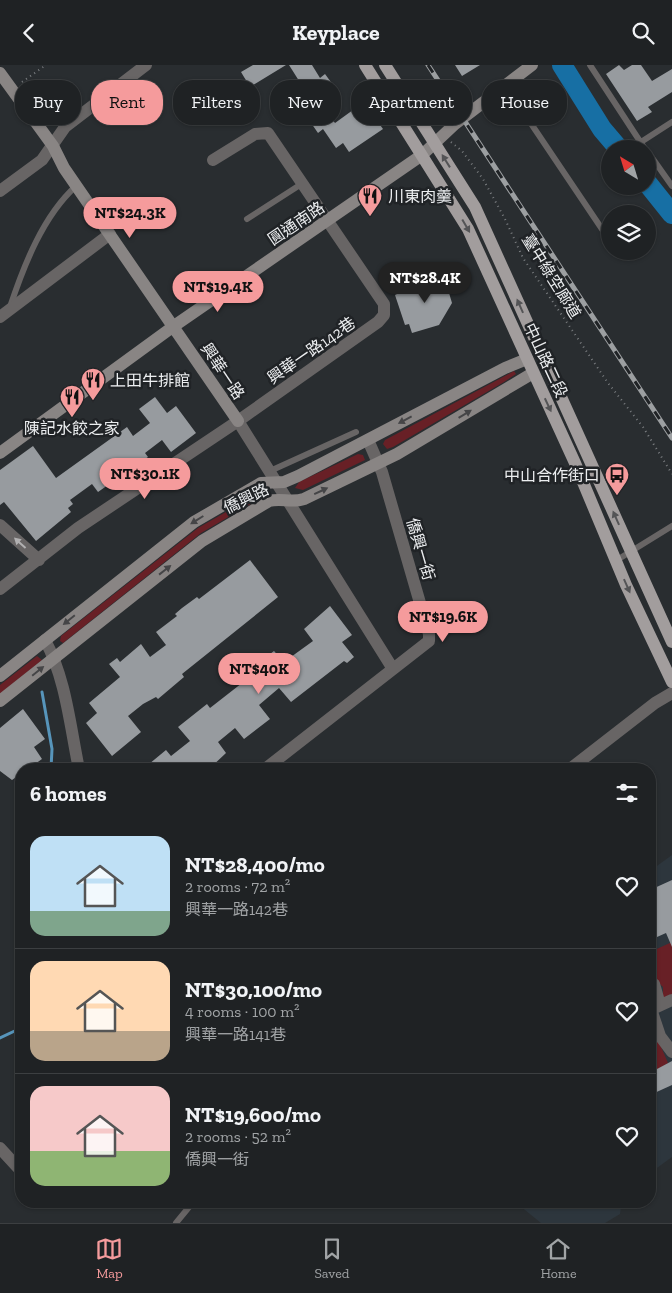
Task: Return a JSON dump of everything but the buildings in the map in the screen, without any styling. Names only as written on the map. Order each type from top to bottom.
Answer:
[{"type":"main road","name":"中山路二段","points":[[365,65],[468,229],[672,682]]},
{"type":"main road","name":"中山路二段","points":[[385,65],[421,125],[439,139],[475,207],[672,642]]},
{"type":"street","points":[[0,191],[42,160],[53,147],[65,127],[146,65]]},
{"type":"street","name":"圓通南路","points":[[512,80],[532,65]]},
{"type":"street","name":"興華一路","points":[[0,73],[53,147],[76,186],[238,421],[393,669]]},
{"type":"street","name":"圓通南路","points":[[0,453],[174,326],[422,155],[482,104]]},
{"type":"street","points":[[213,160],[255,134],[268,133],[329,220]]},
{"type":"street","name":"興華一路142巷","points":[[238,421],[378,322],[384,315],[384,304],[329,220]]},
{"type":"street","points":[[4,313],[110,234]]},
{"type":"street","name":"僑興路","points":[[0,676],[194,521],[261,483],[278,483],[298,476],[505,368],[527,359]]},
{"type":"street","name":"僑興路","points":[[0,701],[208,537],[269,501],[280,498],[295,501],[304,499],[378,463],[534,373]]},
{"type":"street","points":[[0,589],[78,528],[238,421]]},
{"type":"street","name":"僑興一街","points":[[273,763],[429,641],[430,634],[378,463],[368,440]]},
{"type":"street","points":[[0,525],[39,560]]},
{"type":"street","points":[[45,640],[54,658],[78,763]]},
{"type":"street","points":[[578,763],[655,703],[672,693]]},
{"type":"street","points":[[656,1007],[672,1001]]},
{"type":"street","points":[[656,1025],[660,1036],[672,1052]]},
{"type":"street","points":[[0,1148],[15,1164]]},
{"type":"lane","points":[[590,65],[640,140]]},
{"type":"lane","points":[[644,140],[672,122]]},
{"type":"lane","points":[[532,125],[601,228]]},
{"type":"lane","points":[[656,164],[671,186]]},
{"type":"lane","points":[[247,219],[304,183]]},
{"type":"lane","points":[[4,313],[40,235],[62,198],[76,186]]},
{"type":"lane","points":[[270,471],[356,432]]},
{"type":"lane","points":[[617,560],[672,527]]},
{"type":"lane","points":[[176,1223],[188,1208]]},
{"type":"path","points":[[12,89],[46,65]]},
{"type":"path","name":"臺中綠空廊道","points":[[439,139],[462,151],[483,179],[505,219],[523,258],[608,383],[643,427],[672,474]]},
{"type":"shaded area","points":[[514,371],[516,374],[504,382],[393,447],[387,449],[383,444],[385,440]]},
{"type":"shaded area","points":[[358,454],[363,455],[365,460],[303,490],[295,488],[299,482]]},
{"type":"shaded area","points":[[261,492],[263,497],[201,533],[63,643],[60,641],[61,636],[198,528]]},
{"type":"shaded area","points":[[37,656],[42,660],[0,694],[0,685]]},
{"type":"shaded area","points":[[672,855],[672,1157],[656,1169],[656,867]]},
{"type":"shaded area","points":[[672,942],[672,1000],[663,1001],[663,987],[656,981],[656,949]]},
{"type":"shaded area","points":[[656,1035],[668,1063],[656,1070]]},
{"type":"shaded area","points":[[523,1208],[621,1208],[620,1214],[605,1223],[541,1223]]},
{"type":"waterway","points":[[562,65],[602,129],[611,140]]},
{"type":"waterway","points":[[656,194],[672,214]]},
{"type":"waterway","points":[[42,692],[52,749],[51,763]]},
{"type":"waterway","points":[[0,1038],[15,1031]]},
{"type":"railway","points":[[428,65],[672,438]]},
{"type":"place","name":"川東肉羹","points":[[370,217]]},
{"type":"place","name":"上田牛排館","points":[[93,401]]},
{"type":"place","name":"陳記水餃之家","points":[[72,418]]},
{"type":"place","name":"中山合作街口","points":[[617,496]]}]
